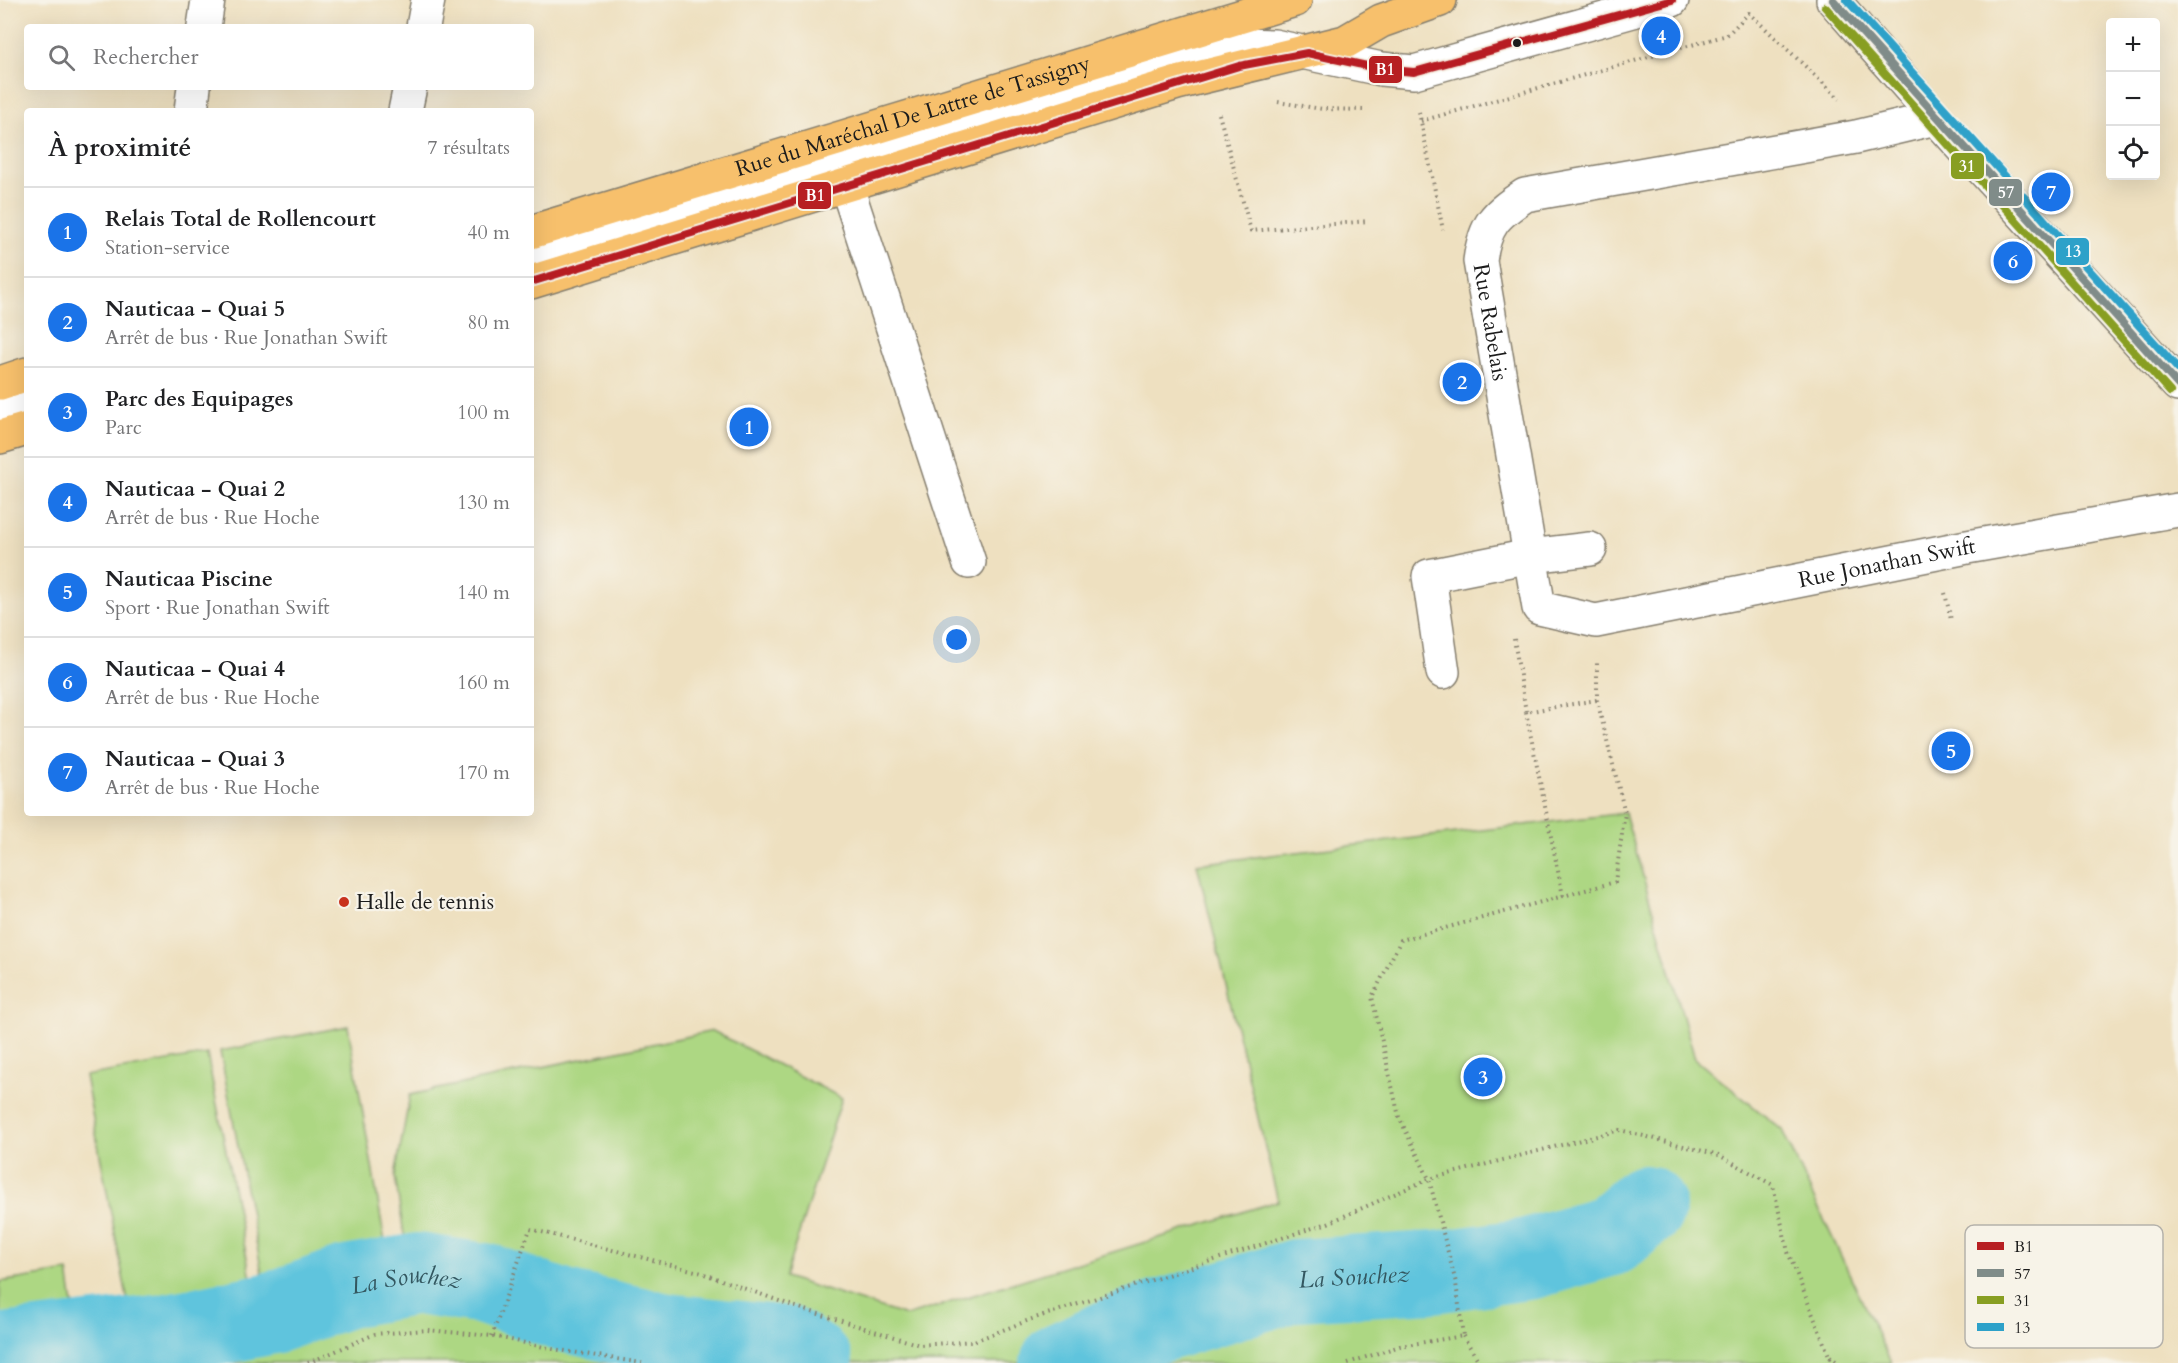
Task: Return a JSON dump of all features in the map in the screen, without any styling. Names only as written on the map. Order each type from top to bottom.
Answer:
[{"type":"main road","name":"Rue du Maréchal De Lattre de Tassigny","points":[[534,231],[1295,0]]},
{"type":"main road","name":"Rue du Maréchal De Lattre de Tassigny","points":[[534,281],[1177,82],[1239,66],[1307,54],[1346,42],[1380,21],[1440,0]]},
{"type":"main road","points":[[0,383],[24,375]]},
{"type":"main road","points":[[0,437],[24,430]]},
{"type":"street","points":[[204,24],[208,0]]},
{"type":"street","points":[[424,24],[428,0]]},
{"type":"street","points":[[534,253],[622,229],[1208,50],[1243,45],[1274,46],[1382,69],[1414,72],[1672,0]]},
{"type":"street","points":[[1833,0],[1936,118],[2178,386]]},
{"type":"street","points":[[191,108],[194,90]]},
{"type":"street","points":[[406,108],[409,90]]},
{"type":"street","name":"Rue Rabelais","points":[[1596,621],[1539,608],[1480,261],[1484,235],[1500,212],[1525,195],[1856,137],[1936,118]]},
{"type":"street","points":[[846,184],[969,562]]},
{"type":"street","points":[[0,413],[24,406]]},
{"type":"street","name":"Rue Jonathan Swift","points":[[1596,621],[1967,547],[2178,510]]},
{"type":"street","points":[[1443,672],[1429,576],[1530,556],[1590,549]]},
{"type":"path","points":[[1422,121],[1727,34],[1749,13],[1839,99],[1856,137]]},
{"type":"path","points":[[1273,101],[1322,109],[1376,110]]},
{"type":"path","points":[[1409,111],[1420,112],[1443,233]]},
{"type":"path","points":[[1218,113],[1251,231],[1369,221]]},
{"type":"path","points":[[1480,1363],[1463,1336],[1456,1283],[1429,1179],[1400,1116],[1372,997],[1401,940],[1615,882],[1625,813],[1598,700],[1596,621]]},
{"type":"path","points":[[1513,631],[1526,712],[1563,896]]},
{"type":"path","points":[[1526,712],[1598,700]]},
{"type":"path","points":[[492,1336],[530,1229],[699,1272],[796,1307],[920,1345],[974,1341],[1032,1319],[1328,1223],[1429,1179],[1620,1130],[1719,1155],[1773,1185],[1788,1252],[1832,1363]]},
{"type":"path","points":[[308,1363],[375,1334],[427,1330],[492,1336],[642,1363]]},
{"type":"path","points":[[1348,1363],[1400,1346],[1463,1336]]},
{"type":"path","points":[[1829,1356],[1838,1363]]},
{"type":"green space","points":[[1625,813],[1695,1059],[1782,1130],[1891,1363],[0,1363],[0,1282],[68,1271],[77,1332],[409,1267],[395,1176],[410,1095],[713,1031],[842,1098],[785,1277],[906,1316],[1278,1201],[1197,864]]},
{"type":"green space","points":[[348,1026],[387,1254],[263,1278],[220,1051]]},
{"type":"green space","points":[[207,1054],[252,1284],[129,1308],[85,1076]]},
{"type":"waterway","name":"La Souchez","points":[[1061,1363],[1138,1328],[1296,1280],[1434,1272],[1528,1259],[1611,1235],[1645,1206]]},
{"type":"waterway","name":"La Souchez","points":[[0,1362],[12,1353],[165,1335],[272,1313],[346,1287],[418,1274],[485,1284],[564,1311],[666,1334],[787,1347],[812,1363]]},
{"type":"transit line","name":"B1","points":[[534,281],[1239,66],[1307,53],[1381,69],[1414,72],[1672,0]]},
{"type":"transit line","name":"57","points":[[1833,0],[2178,385]]},
{"type":"transit line","name":"13","points":[[1847,0],[2178,369]]},
{"type":"transit line","name":"31","points":[[1825,7],[2170,392]]},
{"type":"place","name":"Nauticaa - Quai 2","points":[[1661,36]]},
{"type":"place","name":"Nauticaa - Quai 3","points":[[2051,192]]},
{"type":"place","name":"Nauticaa - Quai 4","points":[[2013,261]]},
{"type":"place","name":"Nauticaa - Quai 5","points":[[1462,382]]},
{"type":"place","name":"Relais Total de Rollencourt","points":[[749,427]]},
{"type":"place","name":"Nauticaa Piscine","points":[[1951,751]]},
{"type":"place","name":"Halle de tennis","points":[[344,902]]},
{"type":"place","name":"Parc des Equipages","points":[[1483,1077]]}]
